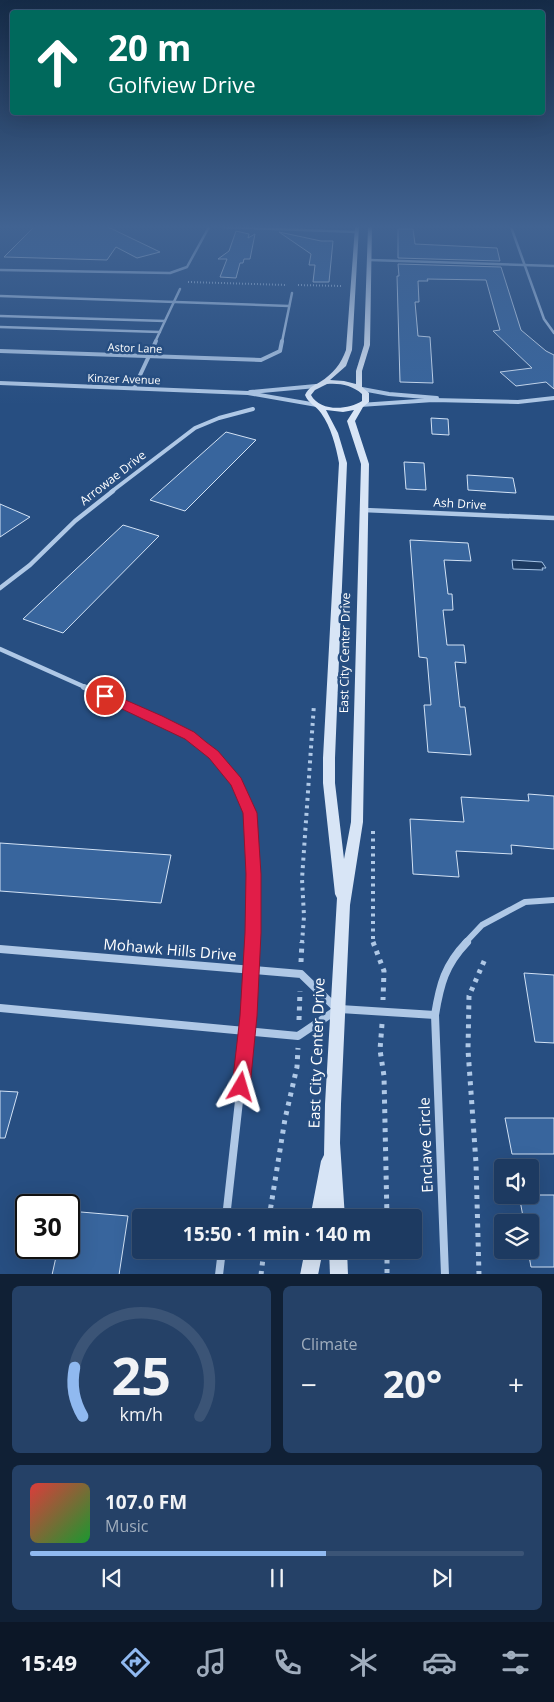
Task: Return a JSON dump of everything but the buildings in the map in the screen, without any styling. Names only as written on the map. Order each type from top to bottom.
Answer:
[{"type":"street","points":[[353,286],[349,350],[344,365],[337,372],[311,389],[308,395],[312,402],[318,406],[340,410],[360,405],[397,401],[520,402],[554,398]]},
{"type":"street","points":[[360,388],[359,370],[367,345],[369,286]]},
{"type":"street","points":[[532,286],[544,319],[554,333]]},
{"type":"street","points":[[134,388],[180,289]]},
{"type":"street","points":[[0,296],[289,306],[292,292]]},
{"type":"street","name":"Astor Lane","points":[[0,351],[251,361],[269,357],[280,350],[289,306]]},
{"type":"street","points":[[0,316],[165,321]]},
{"type":"street","points":[[0,327],[160,332]]},
{"type":"street","points":[[318,385],[340,382],[389,394],[457,400]]},
{"type":"street","name":"Kinzer Avenue","points":[[0,383],[248,393],[318,406]]},
{"type":"street","name":"Kinzer Avenue","points":[[248,393],[318,385]]},
{"type":"street","name":"East City Center Drive","points":[[336,1209],[332,1143],[337,1009],[343,905],[357,822],[364,464],[351,423],[352,416],[367,397],[360,388]]},
{"type":"street","name":"East City Center Drive","points":[[318,406],[334,432],[341,452],[344,471],[329,749],[329,783],[343,905]]},
{"type":"street","name":"Arrowae Drive","points":[[0,588],[30,565],[75,521],[187,433],[201,424],[216,418],[254,409]]},
{"type":"street","name":"Ash Drive","points":[[364,510],[554,518]]},
{"type":"street","points":[[0,649],[157,719],[190,736],[213,755],[236,782],[250,813],[254,874],[252,971],[248,1031],[227,1209]]},
{"type":"street","name":"Enclave Circle","points":[[445,1274],[435,1015],[440,986],[453,956],[482,925],[525,902],[554,900]]},
{"type":"street","name":"Mohawk Hills Drive","points":[[0,949],[301,974]]},
{"type":"street","points":[[301,974],[337,1009]]},
{"type":"street","points":[[0,1008],[298,1036],[337,1009],[435,1015]]},
{"type":"street","name":"East City Center Drive","points":[[321,1209],[332,1143]]},
{"type":"street","points":[[219,1274],[221,1259]]},
{"type":"street","points":[[310,1274],[312,1259]]},
{"type":"street","points":[[338,1259],[339,1274]]},
{"type":"path","points":[[270,1209],[285,1119],[297,1067],[304,916],[302,879],[315,699]]},
{"type":"path","points":[[479,1274],[476,1163],[468,1050],[469,996],[485,959]]},
{"type":"path","points":[[383,1012],[380,1050],[384,1076],[387,1209]]},
{"type":"path","points":[[261,1274],[263,1259]]},
{"type":"path","points":[[387,1259],[387,1274]]},
{"type":"water","points":[[512,560],[542,562],[546,568],[542,568],[543,570],[513,569]]},
{"type":"route","points":[[105,696],[190,736],[213,755],[236,782],[250,813],[254,874],[253,933],[249,1016],[241,1087]]}]
